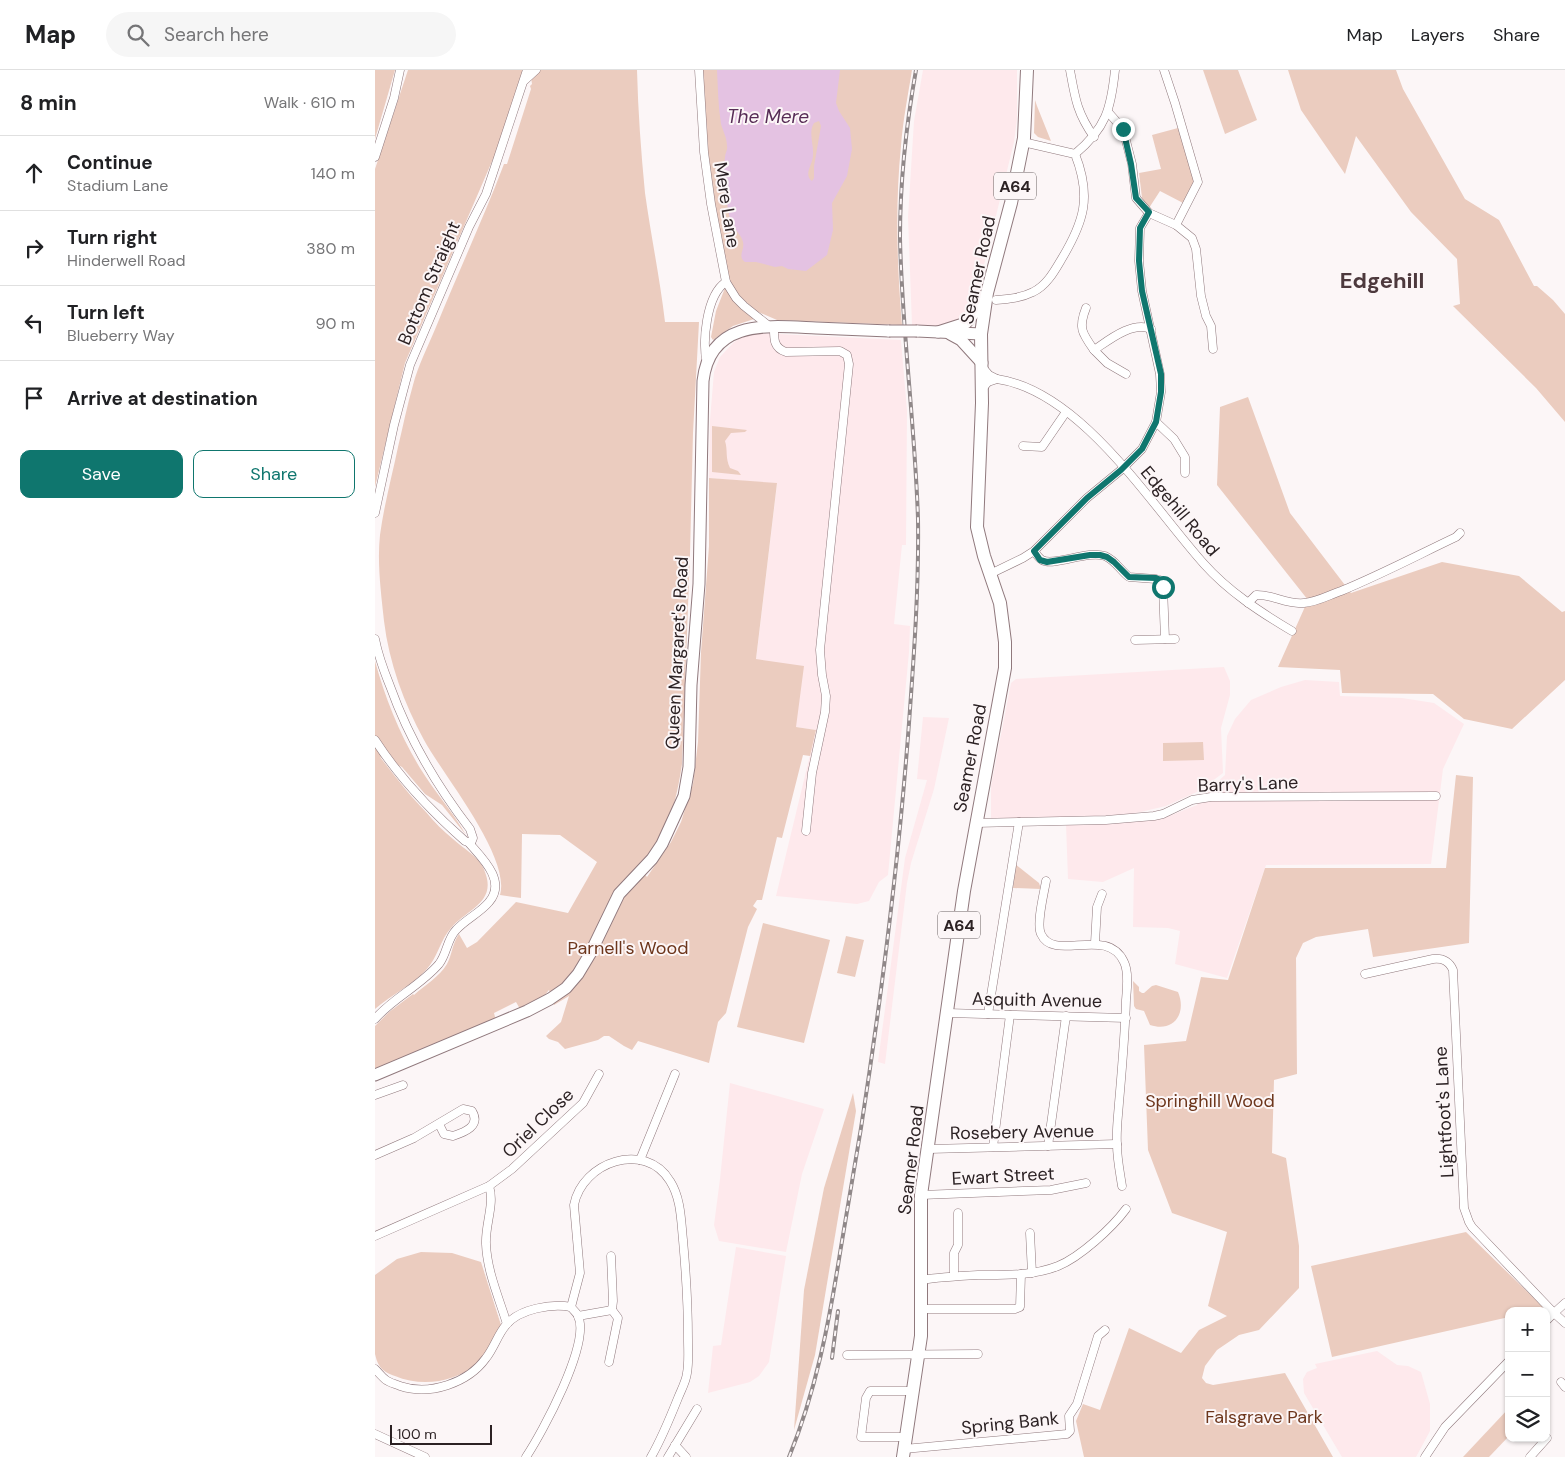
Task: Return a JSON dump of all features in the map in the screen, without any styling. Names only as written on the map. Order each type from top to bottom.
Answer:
[{"type":"highway","name":"Seamer Road","points":[[904,1448],[918,1353],[921,1309],[921,1196],[964,891],[1005,668],[1005,642],[1000,603],[979,538],[977,519],[982,389],[981,334],[992,296],[1000,247],[1023,142],[1027,70]]},
{"type":"main road","points":[[943,332],[966,323],[992,296]]},
{"type":"main road","name":"Queen Margaret's Road","points":[[375,1075],[527,1011],[566,988],[578,974],[590,954],[619,894],[651,859],[672,825],[684,796],[689,768],[691,685],[699,584],[703,381],[707,364],[713,352],[733,334],[749,328],[772,326],[981,334]]},
{"type":"main road","points":[[943,332],[961,340],[982,366]]},
{"type":"street","points":[[375,157],[394,98],[400,70]]},
{"type":"street","name":"Bottom Straight","points":[[375,513],[392,434],[410,365],[469,227],[489,186],[527,70]]},
{"type":"street","points":[[524,82],[536,70]]},
{"type":"street","name":"Mere Lane","points":[[699,70],[708,186],[726,282],[736,298],[744,306],[772,326]]},
{"type":"street","points":[[1070,70],[1075,102],[1083,121],[1094,137]]},
{"type":"street","points":[[1075,154],[1094,137],[1108,112],[1115,70]]},
{"type":"street","points":[[1164,70],[1198,182],[1176,225]]},
{"type":"street","points":[[1108,112],[1123,129],[1136,198],[1149,212],[1176,225],[1191,238],[1196,249],[1201,296],[1206,316],[1211,326],[1213,349]]},
{"type":"street","points":[[1023,142],[1075,154]]},
{"type":"street","points":[[992,296],[1014,299],[1035,291],[1048,279],[1075,238],[1081,221],[1085,196],[1075,154]]},
{"type":"street","points":[[990,574],[1034,551],[1087,498],[1142,449],[1156,422],[1161,392],[1161,374],[1142,291],[1139,261],[1140,228],[1149,212]]},
{"type":"street","points":[[707,364],[704,353],[711,305],[718,289],[726,282]]},
{"type":"street","points":[[1086,308],[1081,319],[1081,328],[1084,336],[1107,363],[1126,374]]},
{"type":"street","points":[[772,326],[776,347],[780,350],[786,352],[840,351],[847,355],[849,364],[820,650],[826,696],[825,712],[812,773],[806,831]]},
{"type":"street","points":[[1094,350],[1119,334],[1132,329],[1144,326],[1151,330]]},
{"type":"street","name":"Edgehill Road","points":[[982,366],[989,375],[997,379],[1012,381],[1039,393],[1084,426],[1124,467],[1205,565],[1248,603],[1292,631]]},
{"type":"street","points":[[982,389],[988,382],[997,379]]},
{"type":"street","points":[[1023,446],[1042,447],[1065,412]]},
{"type":"street","points":[[1156,422],[1174,439],[1185,456],[1185,473]]},
{"type":"street","points":[[1248,603],[1255,595],[1262,595],[1293,604],[1318,600],[1358,584],[1456,537],[1460,533]]},
{"type":"street","points":[[1034,551],[1040,560],[1047,562],[1100,555],[1114,562],[1129,577],[1156,578],[1160,580],[1163,587],[1165,639]]},
{"type":"street","points":[[375,639],[381,664],[402,718],[423,761],[472,833],[472,841],[469,843]]},
{"type":"street","points":[[1135,640],[1175,639]]},
{"type":"street","points":[[375,740],[415,790],[487,862],[494,882],[493,897],[455,931],[440,963],[423,980],[375,1019]]},
{"type":"street","name":"Barry's Lane","points":[[976,824],[1105,820],[1154,816],[1163,814],[1192,800],[1211,797],[1436,796]]},
{"type":"street","points":[[988,1014],[1019,822]]},
{"type":"street","points":[[1046,881],[1040,923],[1041,934],[1048,942],[1059,946],[1106,945],[1116,952],[1125,963],[1127,989],[1117,1144],[1122,1186]]},
{"type":"street","points":[[1095,944],[1097,907],[1102,894]]},
{"type":"street","name":"Lightfoot's Lane","points":[[1365,974],[1433,959],[1444,959],[1451,966],[1453,970],[1464,1208],[1472,1227],[1565,1323]]},
{"type":"street","name":"Asquith Avenue","points":[[948,1013],[1125,1018]]},
{"type":"street","points":[[993,1147],[1010,1015]]},
{"type":"street","points":[[1048,1146],[1066,1016]]},
{"type":"street","name":"Oriel Close","points":[[375,1236],[489,1186],[512,1169],[583,1103],[599,1074]]},
{"type":"street","points":[[640,1160],[675,1074]]},
{"type":"street","points":[[375,1095],[403,1085]]},
{"type":"street","points":[[375,1155],[414,1138],[463,1109],[472,1110],[475,1117],[473,1126],[453,1136],[445,1134],[439,1124]]},
{"type":"street","name":"Rosebery Avenue","points":[[929,1149],[1117,1144]]},
{"type":"street","points":[[571,1307],[580,1273],[574,1205],[576,1194],[588,1176],[599,1168],[621,1160],[640,1160],[653,1165],[665,1174],[676,1193],[686,1278],[687,1373],[676,1404],[651,1457]]},
{"type":"street","name":"Ewart Street","points":[[921,1196],[1051,1190],[1086,1183]]},
{"type":"street","points":[[489,1186],[492,1195],[486,1243],[488,1261],[507,1324]]},
{"type":"street","points":[[921,1280],[954,1276],[1032,1273],[1059,1266],[1081,1252],[1126,1210]]},
{"type":"street","points":[[954,1276],[954,1253],[958,1244],[958,1213]]},
{"type":"street","points":[[1030,1233],[1032,1273]]},
{"type":"street","points":[[611,1256],[613,1301],[611,1310]]},
{"type":"street","points":[[921,1309],[1015,1309],[1020,1307],[1021,1274]]},
{"type":"street","points":[[1550,1316],[1565,1303]]},
{"type":"street","points":[[375,1369],[387,1381],[406,1387],[428,1390],[448,1386],[476,1368],[486,1358],[507,1324],[522,1314],[547,1306],[561,1305],[571,1307],[578,1316],[580,1323],[579,1340],[572,1363],[549,1420],[527,1457]]},
{"type":"street","points":[[578,1316],[611,1310]]},
{"type":"street","points":[[609,1362],[618,1318],[611,1310]]},
{"type":"street","name":"Spring Bank","points":[[904,1448],[1067,1434],[1069,1431],[1069,1416],[1077,1404],[1098,1336],[1105,1330]]},
{"type":"street","points":[[847,1355],[978,1354]]},
{"type":"street","points":[[1425,1457],[1445,1427],[1505,1365]]},
{"type":"street","points":[[904,1448],[861,1437],[866,1398],[870,1391],[913,1391]]},
{"type":"street","points":[[668,1457],[697,1409]]},
{"type":"street","points":[[375,1434],[425,1457]]},
{"type":"street","points":[[1530,1457],[1543,1442]]},
{"type":"street","points":[[675,1446],[686,1457]]},
{"type":"shaded area","points":[[923,70],[1017,70],[1017,119],[1014,142],[974,306],[965,317],[942,327],[912,325],[908,217],[914,121]]},
{"type":"shaded area","points":[[758,333],[901,340],[907,411],[906,545],[902,545],[894,624],[910,626],[909,652],[888,875],[879,882],[869,901],[857,904],[776,896],[816,730],[796,727],[756,660],[777,484],[709,478],[710,420],[714,372],[720,357],[733,343],[741,337]]},
{"type":"shaded area","points":[[1224,667],[1230,681],[1230,695],[1221,728],[1223,773],[1199,791],[1166,806],[1132,814],[991,819],[991,786],[1011,683],[1016,679]]},
{"type":"shaded area","points":[[1305,680],[1339,682],[1340,696],[1402,698],[1434,703],[1464,724],[1443,769],[1431,864],[1266,865],[1227,978],[1175,964],[1180,931],[1168,928],[1133,927],[1134,868],[1103,882],[1068,879],[1066,824],[1134,821],[1169,816],[1197,805],[1206,792],[1225,775],[1227,736],[1235,719],[1251,700],[1281,687]]},
{"type":"shaded area","points":[[923,717],[949,718],[934,789],[911,863],[907,883],[885,1064],[878,1062],[905,858],[927,780],[917,779]]},
{"type":"shaded area","points":[[730,1083],[824,1109],[802,1174],[786,1252],[719,1241],[714,1225]]},
{"type":"shaded area","points":[[736,1247],[786,1256],[769,1362],[759,1376],[750,1382],[708,1393],[713,1346],[721,1345]]},
{"type":"shaded area","points":[[1377,1351],[1397,1365],[1408,1366],[1421,1372],[1430,1404],[1430,1431],[1416,1457],[1342,1457],[1304,1393],[1303,1379],[1307,1372],[1317,1368],[1315,1364]]},
{"type":"green space","points":[[375,70],[395,70],[375,139]]},
{"type":"green space","points":[[408,70],[524,70],[496,159],[493,159],[405,363],[375,487],[375,169]]},
{"type":"green space","name":"Parnell's Wood","points":[[530,70],[637,70],[645,193],[665,322],[699,322],[693,433],[682,764],[671,815],[656,846],[639,868],[647,877],[671,842],[681,822],[693,784],[698,742],[701,652],[709,546],[709,478],[777,483],[756,659],[804,666],[796,727],[816,730],[810,756],[803,755],[782,838],[777,837],[762,900],[757,900],[753,906],[757,909],[748,927],[726,1013],[718,1022],[709,1063],[638,1041],[632,1050],[609,1036],[565,1049],[558,1042],[546,1036],[561,1022],[569,996],[554,1005],[549,990],[544,996],[520,1009],[516,1002],[494,1013],[495,1017],[499,1018],[375,1071],[375,1026],[389,1012],[414,995],[440,973],[447,964],[459,934],[467,948],[477,942],[516,902],[568,913],[597,862],[560,835],[522,834],[521,898],[500,895],[501,879],[486,838],[424,740],[404,697],[386,637],[381,589],[380,535],[413,385],[420,363],[504,164],[507,164],[531,89]]},
{"type":"green space","points":[[701,70],[912,70],[903,127],[897,213],[902,325],[777,320],[756,311],[736,293],[728,276],[720,245],[707,159]]},
{"type":"green space","points":[[1203,70],[1238,70],[1257,120],[1225,134]]},
{"type":"green space","points":[[1288,70],[1396,70],[1403,89],[1465,199],[1499,220],[1534,286],[1537,286],[1553,300],[1565,314],[1565,422],[1536,388],[1453,306],[1460,304],[1457,259],[1411,212],[1356,136],[1345,174],[1301,110]]},
{"type":"green space","points":[[1035,100],[1051,141],[1038,137],[1034,133]]},
{"type":"green space","points":[[1178,128],[1195,183],[1185,204],[1160,191],[1149,208],[1142,198],[1139,173],[1161,169],[1152,135]]},
{"type":"green space","points":[[725,288],[754,319],[733,326],[713,340],[711,337],[716,311]]},
{"type":"green space","points":[[1248,397],[1290,513],[1351,593],[1442,562],[1519,576],[1562,612],[1565,611],[1565,680],[1512,729],[1464,719],[1433,694],[1342,693],[1340,670],[1278,667],[1308,600],[1217,485],[1220,407]]},
{"type":"green space","points":[[712,426],[747,430],[745,432],[731,433],[725,441],[730,468],[738,471],[741,475],[712,472]]},
{"type":"green space","points":[[375,661],[383,689],[406,743],[425,777],[466,835],[442,805],[425,794],[402,767],[380,757],[435,823],[477,859],[484,869],[488,885],[483,899],[451,928],[426,970],[375,1009]]},
{"type":"green space","points":[[1203,742],[1204,760],[1163,761],[1163,743]]},
{"type":"green space","name":"Springhill Wood","points":[[1456,775],[1473,777],[1469,943],[1373,957],[1368,929],[1316,937],[1303,943],[1296,958],[1297,1074],[1274,1080],[1272,1153],[1286,1158],[1299,1246],[1299,1288],[1259,1330],[1239,1335],[1217,1350],[1205,1366],[1202,1378],[1206,1383],[1213,1385],[1285,1373],[1333,1457],[1084,1457],[1076,1421],[1083,1404],[1100,1410],[1129,1328],[1181,1353],[1199,1330],[1227,1316],[1208,1306],[1227,1232],[1172,1213],[1148,1150],[1144,1045],[1186,1041],[1201,977],[1228,980],[1265,868],[1446,868]]},
{"type":"green space","points":[[1015,864],[1039,883],[1041,889],[1013,888]]},
{"type":"green space","points":[[763,923],[830,940],[804,1043],[737,1027]]},
{"type":"green space","points":[[846,936],[864,940],[855,977],[837,973]]},
{"type":"green space","points":[[1133,981],[1142,993],[1156,985],[1178,992],[1181,1007],[1179,1014],[1172,1024],[1158,1027],[1150,1025],[1144,1011],[1136,1009],[1134,1006]]},
{"type":"green space","points":[[853,1093],[856,1111],[815,1355],[794,1430],[804,1290],[824,1188]]},
{"type":"green space","points":[[1466,1232],[1543,1307],[1505,1307],[1505,1318],[1332,1357],[1311,1266]]},
{"type":"green space","points":[[421,1252],[452,1253],[481,1262],[501,1325],[487,1351],[476,1364],[448,1379],[426,1382],[405,1379],[384,1371],[380,1367],[375,1354],[375,1275],[397,1259]]},
{"type":"green space","points":[[1505,1412],[1505,1440],[1489,1457],[1463,1457]]},
{"type":"water","name":"The Mere","points":[[717,70],[840,70],[836,103],[850,128],[852,149],[847,176],[832,203],[833,230],[827,255],[806,271],[788,269],[782,266],[775,267],[756,262],[745,262],[743,260],[741,255],[743,242],[731,222],[726,196],[724,172],[727,147],[720,117]],"holes":[[[819,121],[821,126],[814,166],[814,178],[812,181],[808,175],[813,159],[811,130],[814,123]]]},
{"type":"railway","points":[[789,1457],[807,1407],[821,1356],[836,1279],[876,1027],[895,875],[905,774],[916,621],[918,519],[903,308],[900,217],[904,154],[916,70]]},
{"type":"railway","points":[[832,1358],[838,1311]]},
{"type":"district","name":"Edgehill","points":[[1382,280]]},
{"type":"route","points":[[1123,129],[1136,198],[1149,212],[1140,228],[1139,261],[1142,291],[1161,374],[1160,405],[1156,422],[1142,449],[1127,465],[1087,498],[1034,551],[1040,560],[1047,562],[1100,555],[1114,562],[1129,577],[1156,578],[1160,580],[1163,587]]},
{"type":"park label","name":"Falsgrave Park","points":[[1264,1417]]}]
